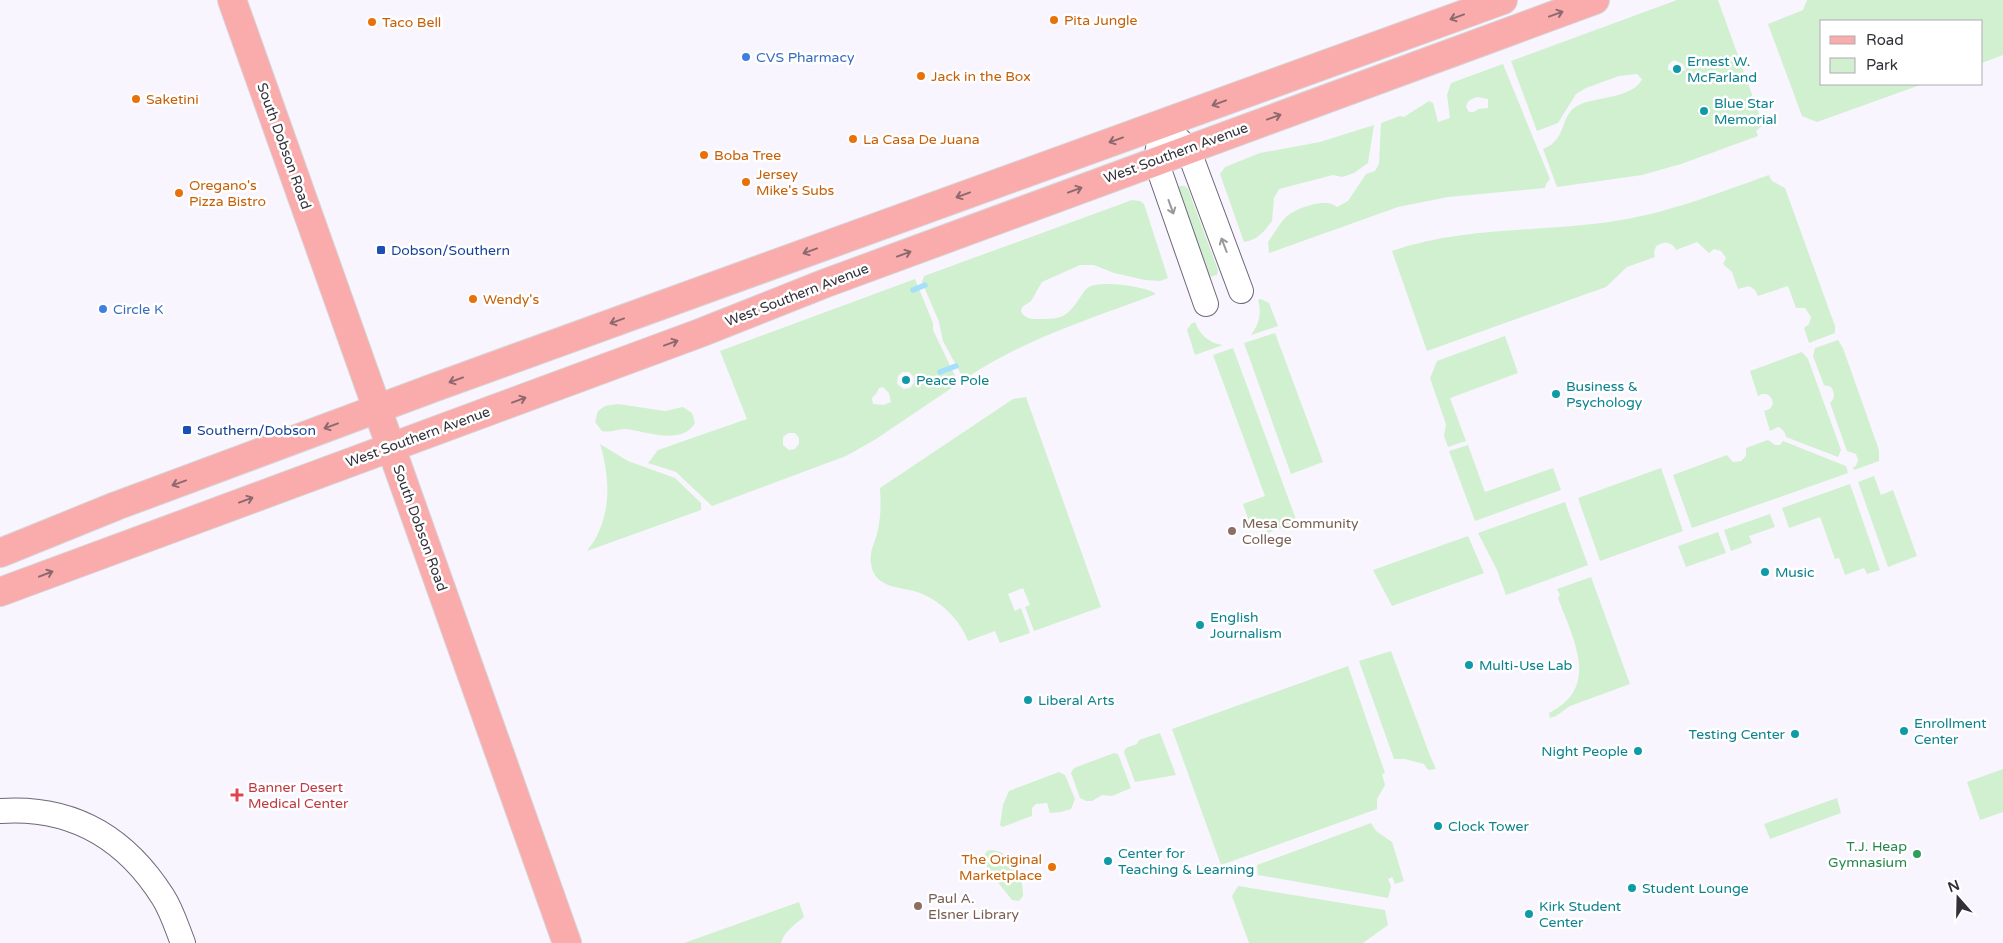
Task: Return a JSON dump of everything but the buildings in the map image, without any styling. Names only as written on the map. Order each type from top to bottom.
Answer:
[{"type":"main road","name":"South Dobson Road","points":[[232,0],[567,943]]},
{"type":"main road","points":[[0,572],[8,568],[17,558],[9,550],[116,506],[1503,0]]},
{"type":"main road","name":"West Southern Avenue","points":[[0,592],[700,333],[756,310],[1156,160],[1595,0]]},
{"type":"main road","points":[[756,310],[812,271],[888,241],[901,229],[902,218]]},
{"type":"street","points":[[1507,0],[1517,28]]},
{"type":"street","points":[[1162,124],[1188,149],[1241,291]]},
{"type":"street","points":[[1162,124],[1156,160],[1206,304]]},
{"type":"street","points":[[0,811],[40,811],[90,826],[113,842],[134,859],[164,898],[183,943]]},
{"type":"green space","points":[[1677,0],[1718,0],[1763,125],[1756,131],[1758,136],[1681,164],[1642,175],[1557,187],[1543,149],[1557,139],[1572,109],[1586,102],[1631,90],[1642,79],[1637,74],[1619,76],[1586,88],[1576,94],[1558,123],[1537,131],[1511,61]],"holes":[[[1674,60],[1683,64],[1686,70],[1676,72],[1668,70],[1668,65]]]},
{"type":"green space","points":[[1807,0],[2003,0],[2003,55],[1983,63],[1983,20],[1820,20],[1820,85],[1920,85],[1817,122],[1802,116],[1768,24],[1803,10]]},
{"type":"green space","points":[[1503,64],[1550,179],[1545,188],[1448,197],[1398,207],[1269,253],[1268,242],[1286,217],[1304,207],[1319,203],[1332,204],[1337,207],[1348,201],[1366,174],[1375,171],[1379,164],[1381,123],[1400,116],[1404,117],[1429,101],[1433,103],[1438,122],[1450,118],[1447,95],[1451,83]],"holes":[[[1473,98],[1488,99],[1488,108],[1469,112],[1466,107],[1468,101]]]},
{"type":"green space","points":[[1374,125],[1368,163],[1354,173],[1342,177],[1333,175],[1279,189],[1274,198],[1272,221],[1260,235],[1244,242],[1220,174],[1225,167],[1260,153],[1320,142]]},
{"type":"green space","points":[[1769,175],[1772,181],[1785,188],[1835,326],[1835,333],[1809,343],[1804,328],[1809,324],[1811,317],[1805,308],[1796,308],[1788,286],[1758,296],[1755,290],[1749,286],[1738,289],[1732,272],[1723,264],[1726,258],[1721,251],[1714,249],[1709,253],[1697,242],[1676,250],[1670,243],[1662,243],[1656,246],[1655,257],[1627,267],[1606,287],[1427,351],[1392,251],[1418,243],[1472,234],[1609,222],[1650,214],[1690,203]]},
{"type":"green space","points":[[1185,186],[1188,189],[1218,270],[1217,275],[1209,277],[1177,188]]},
{"type":"green space","points":[[1132,200],[1140,201],[1144,204],[1168,278],[1160,281],[1145,280],[1114,273],[1094,265],[1080,265],[1042,282],[1031,301],[1022,307],[1021,311],[1026,317],[1032,319],[1057,318],[1070,311],[1086,290],[1094,285],[1133,286],[1156,294],[1034,341],[1010,352],[965,379],[943,341],[939,322],[922,282],[924,276]]},
{"type":"green space","points":[[915,279],[933,323],[933,330],[956,378],[956,385],[876,439],[846,456],[712,506],[676,472],[648,463],[658,450],[747,419],[720,351]],"holes":[[[902,372],[909,372],[914,377],[914,383],[910,388],[904,389],[897,384],[898,376]],[[883,387],[889,393],[891,402],[884,405],[873,404],[872,398],[879,388]],[[788,433],[795,433],[799,438],[799,444],[795,449],[789,450],[783,445],[783,437]]]},
{"type":"green space","points":[[1261,299],[1269,303],[1278,326],[1251,335],[1259,319],[1258,300]]},
{"type":"green space","points":[[1195,322],[1206,338],[1223,345],[1195,355],[1187,330]]},
{"type":"green space","points":[[1275,333],[1323,462],[1291,474],[1244,343]]},
{"type":"green space","points":[[1505,336],[1518,373],[1450,398],[1466,441],[1448,447],[1444,436],[1446,424],[1430,378],[1437,361]]},
{"type":"green space","points":[[1838,340],[1843,348],[1879,450],[1879,461],[1854,470],[1853,467],[1856,466],[1858,460],[1856,454],[1847,451],[1830,403],[1834,397],[1833,391],[1831,387],[1824,385],[1813,356],[1815,348]]},
{"type":"green space","points":[[1233,348],[1297,522],[1268,533],[1260,521],[1250,524],[1243,504],[1265,496],[1213,355]]},
{"type":"green space","points":[[1802,352],[1808,359],[1841,450],[1838,457],[1786,437],[1784,431],[1778,427],[1770,431],[1764,411],[1772,406],[1773,401],[1767,394],[1758,396],[1750,371]]},
{"type":"green space","points":[[1026,397],[1101,607],[1034,631],[1025,607],[1030,605],[1023,588],[1008,594],[1015,611],[1021,608],[1030,633],[1000,643],[995,631],[968,641],[955,619],[936,601],[920,593],[890,586],[878,579],[871,564],[871,556],[879,523],[880,488],[1013,399]]},
{"type":"green space","points":[[618,404],[665,411],[683,407],[692,413],[695,423],[689,430],[672,436],[625,429],[608,432],[602,431],[595,422],[598,411],[605,406]]},
{"type":"green space","points":[[1768,440],[1775,445],[1780,445],[1783,441],[1846,466],[1848,473],[1692,528],[1673,475],[1727,455],[1733,462],[1741,461],[1746,456],[1746,448]]},
{"type":"green space","points":[[600,444],[628,461],[675,478],[701,503],[701,510],[587,551],[601,526],[607,499],[606,472]]},
{"type":"green space","points":[[1468,445],[1485,492],[1553,468],[1561,490],[1475,521],[1449,451]]},
{"type":"green space","points":[[1661,468],[1683,531],[1600,561],[1578,498]]},
{"type":"green space","points":[[1874,476],[1881,495],[1893,490],[1917,556],[1888,567],[1858,482]]},
{"type":"green space","points":[[1850,484],[1880,570],[1867,574],[1864,568],[1845,575],[1839,558],[1835,559],[1820,517],[1789,528],[1782,508]]},
{"type":"green space","points":[[1565,502],[1588,565],[1506,595],[1497,570],[1478,533]]},
{"type":"green space","points":[[1770,514],[1775,527],[1749,536],[1752,543],[1731,551],[1724,530]]},
{"type":"green space","points":[[1718,532],[1726,553],[1686,567],[1678,546]]},
{"type":"green space","points":[[1468,536],[1484,573],[1392,606],[1373,570]]},
{"type":"green space","points":[[1591,577],[1630,684],[1570,706],[1550,718],[1549,713],[1565,702],[1574,690],[1579,676],[1579,661],[1558,598],[1560,595],[1557,589]]},
{"type":"green space","points":[[1391,651],[1436,769],[1428,770],[1424,764],[1405,759],[1394,759],[1359,661]]},
{"type":"green space","points":[[1348,666],[1385,773],[1382,774],[1385,785],[1377,799],[1377,809],[1221,865],[1172,729]]},
{"type":"green space","points":[[1160,733],[1176,775],[1135,782],[1124,752],[1126,748],[1137,744],[1139,740]]},
{"type":"green space","points":[[1114,753],[1118,754],[1131,788],[1112,796],[1102,795],[1092,801],[1080,798],[1071,773],[1074,768]]},
{"type":"green space","points":[[2003,769],[2003,812],[1980,820],[1967,782]]},
{"type":"green space","points":[[1059,772],[1065,775],[1075,799],[1071,809],[1050,813],[1047,803],[1036,804],[1032,808],[1032,816],[1002,827],[1000,825],[1003,805],[1009,791]]},
{"type":"green space","points":[[1837,798],[1841,813],[1770,839],[1764,824]]},
{"type":"green space","points":[[1371,823],[1376,831],[1392,842],[1404,881],[1395,884],[1392,877],[1388,879],[1391,886],[1388,898],[1258,875],[1257,865]]},
{"type":"green space","points":[[990,850],[998,851],[1005,855],[1015,866],[1023,889],[1023,896],[1019,901],[1012,900],[988,870],[983,857]]},
{"type":"green space","points":[[1238,886],[1385,910],[1388,925],[1363,943],[1249,943],[1232,896]]},
{"type":"green space","points":[[799,902],[804,917],[787,932],[781,943],[684,943]]},
{"type":"waterway","points":[[913,290],[925,285]]},
{"type":"waterway","points":[[940,372],[956,366]]},
{"type":"place","name":"Pita Jungle","points":[[1054,20]]},
{"type":"place","name":"Taco Bell","points":[[372,22]]},
{"type":"place","name":"CVS Pharmacy","points":[[746,57]]},
{"type":"place","name":"Ernest W. McFarland","points":[[1677,69]]},
{"type":"place","name":"Jack in the Box","points":[[921,76]]},
{"type":"place","name":"Saketini","points":[[136,99]]},
{"type":"place","name":"Blue Star Memorial","points":[[1704,111]]},
{"type":"place","name":"La Casa De Juana","points":[[853,139]]},
{"type":"place","name":"Boba Tree","points":[[704,155]]},
{"type":"place","name":"Jersey Mike's Subs","points":[[746,182]]},
{"type":"place","name":"Oregano's Pizza Bistro","points":[[179,193]]},
{"type":"place","name":"Dobson/Southern","points":[[381,250]]},
{"type":"place","name":"Wendy's","points":[[473,299]]},
{"type":"place","name":"Circle K","points":[[103,309]]},
{"type":"place","name":"Peace Pole","points":[[906,380]]},
{"type":"place","name":"Business & Psychology","points":[[1556,394]]},
{"type":"place","name":"Southern/Dobson","points":[[187,430]]},
{"type":"place","name":"Mesa Community College","points":[[1232,531]]},
{"type":"place","name":"Music","points":[[1765,572]]},
{"type":"place","name":"English Journalism","points":[[1200,625]]},
{"type":"place","name":"Multi-Use Lab","points":[[1469,665]]},
{"type":"place","name":"Liberal Arts","points":[[1028,700]]},
{"type":"place","name":"Enrollment Center","points":[[1904,731]]},
{"type":"place","name":"Testing Center","points":[[1795,734]]},
{"type":"place","name":"Night People","points":[[1638,751]]},
{"type":"place","name":"Banner Desert Medical Center","points":[[237,795]]},
{"type":"place","name":"Clock Tower","points":[[1438,826]]},
{"type":"place","name":"T.J. Heap Gymnasium","points":[[1917,854]]},
{"type":"place","name":"Center for Teaching & Learning","points":[[1108,861]]},
{"type":"place","name":"The Original Marketplace","points":[[1052,867]]},
{"type":"place","name":"Student Lounge","points":[[1632,888]]},
{"type":"place","name":"Paul A. Elsner Library","points":[[918,906]]},
{"type":"place","name":"Kirk Student Center","points":[[1529,914]]}]
